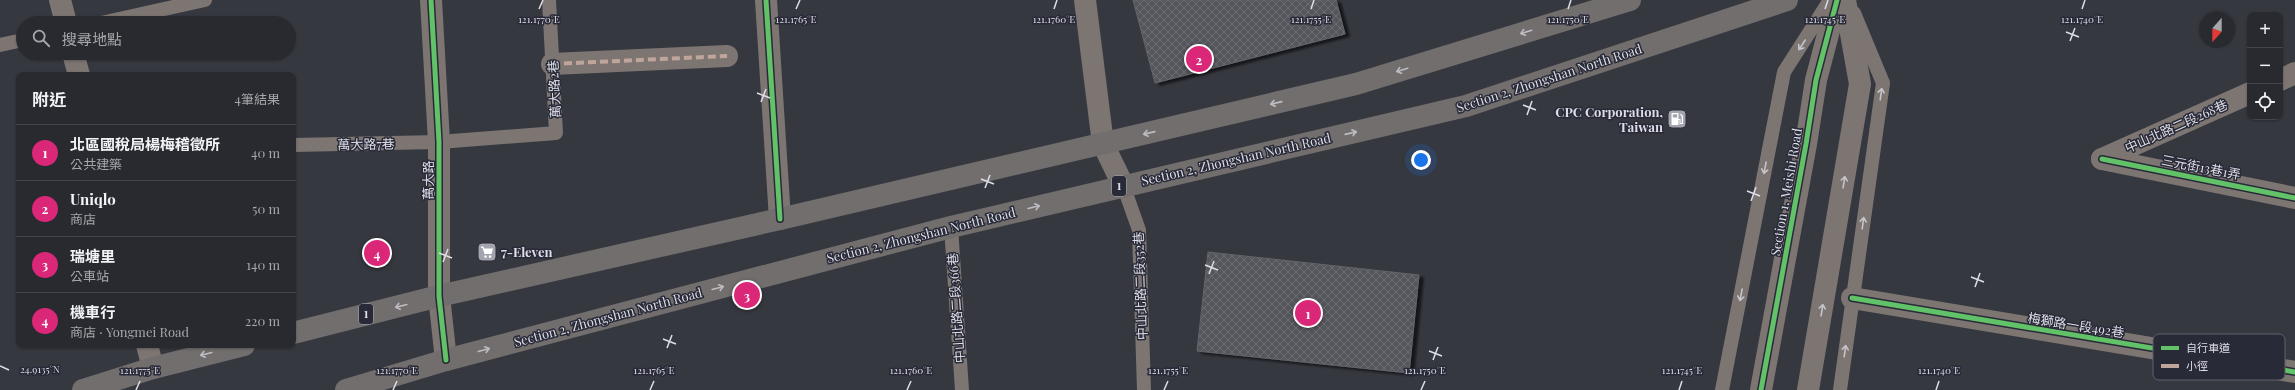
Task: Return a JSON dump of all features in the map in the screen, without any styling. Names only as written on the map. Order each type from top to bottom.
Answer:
[{"type":"main road","name":"1","points":[[296,332],[439,296],[780,219],[1356,84],[1630,0]]},
{"type":"main road","name":"Section 2, Zhongshan North Road","points":[[446,360],[951,227],[1123,185],[1466,106],[1787,0]]},
{"type":"main road","points":[[83,390],[153,368],[232,348]]},
{"type":"main road","name":"1","points":[[346,390],[446,360]]},
{"type":"street","points":[[60,0],[64,16]]},
{"type":"street","name":"萬大路","points":[[431,0],[439,142],[439,296],[446,360]]},
{"type":"street","points":[[766,0],[780,219]]},
{"type":"street","points":[[1085,0],[1103,144],[1123,185]]},
{"type":"street","name":"Section 1, Meishi Road","points":[[1761,390],[1804,158],[1816,80],[1837,0]]},
{"type":"street","points":[[1808,390],[1860,84],[1845,0]]},
{"type":"street","points":[[552,64],[727,56]]},
{"type":"street","points":[[75,60],[78,72]]},
{"type":"street","points":[[2283,79],[2295,73]]},
{"type":"street","name":"中山北路二段268巷","points":[[2102,159],[2247,94]]},
{"type":"street","name":"三元街13巷1弄","points":[[2102,159],[2295,198]]},
{"type":"street","name":"梅獅路一段492巷","points":[[1852,298],[2153,348]]},
{"type":"street","points":[[148,348],[153,368]]},
{"type":"street","name":"梅獅路一段492巷","points":[[2285,370],[2295,372]]},
{"type":"lane","points":[[133,16],[205,0]]},
{"type":"lane","name":"萬大路2巷","points":[[439,142],[556,133],[549,0]]},
{"type":"lane","points":[[1722,390],[1784,72],[1830,0]]},
{"type":"lane","points":[[1840,390],[1883,83],[1849,0]]},
{"type":"lane","points":[[0,45],[16,42]]},
{"type":"lane","name":"萬大路7巷","points":[[296,145],[439,142]]},
{"type":"lane","name":"中山北路二段352巷","points":[[1123,185],[1139,230],[1144,390]]},
{"type":"lane","name":"中山北路二段366巷","points":[[951,227],[962,390]]},
{"type":"building","points":[[1133,0],[1336,0],[1345,34],[1155,83]]},
{"type":"building","points":[[1208,252],[1419,275],[1409,373],[1197,351]]},
{"type":"marked path","points":[[552,64],[727,56]]},
{"type":"cycle path","points":[[431,0],[439,142],[439,296],[446,360]]},
{"type":"cycle path","points":[[766,0],[780,219]]},
{"type":"cycle path","points":[[1761,390],[1806,144],[1816,80],[1837,0]]},
{"type":"cycle path","points":[[2102,159],[2295,198]]},
{"type":"cycle path","points":[[1852,298],[2153,348]]},
{"type":"cycle path","points":[[2285,370],[2295,372]]},
{"type":"place","name":"Uniqlo","points":[[1199,59]]},
{"type":"place","name":"CPC Corporation, Taiwan","points":[[1677,119]]},
{"type":"place","name":"7-Eleven","points":[[487,252]]},
{"type":"place","name":"機車行","points":[[377,253]]},
{"type":"place","name":"瑞塘里","points":[[747,295]]},
{"type":"place","name":"北區國稅局楊梅稽徵所","points":[[1308,313]]}]
